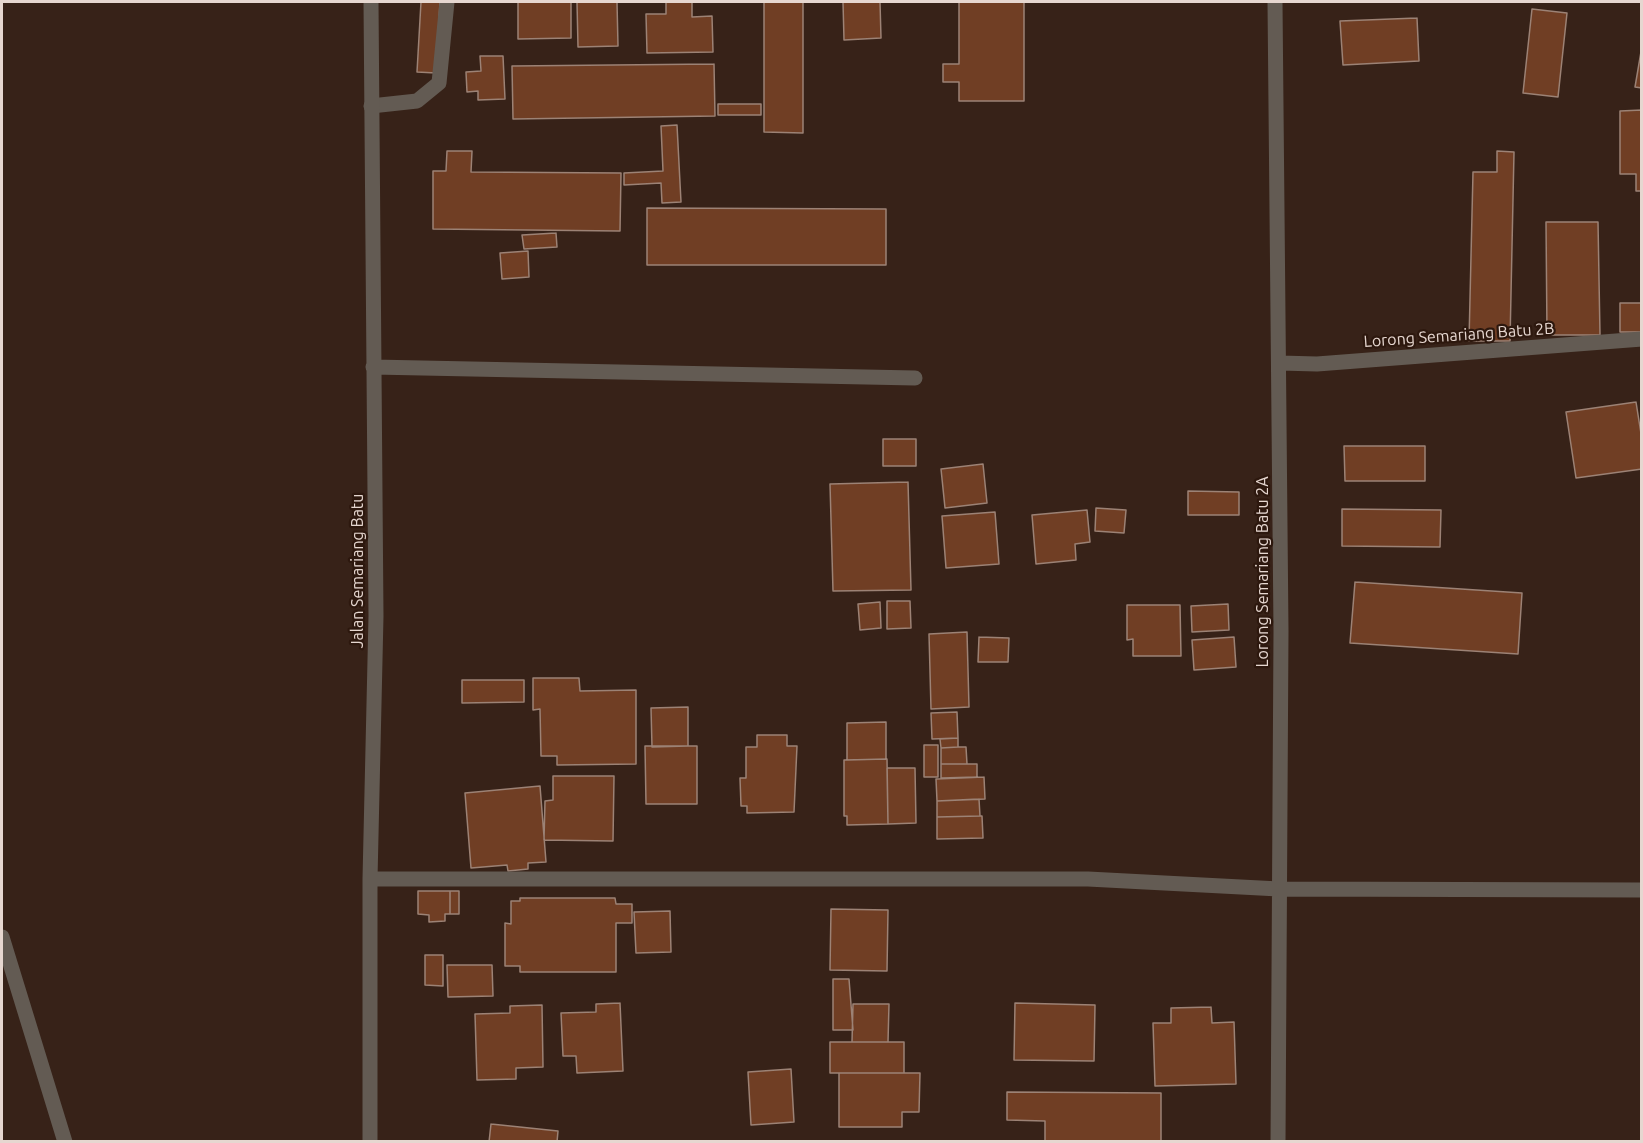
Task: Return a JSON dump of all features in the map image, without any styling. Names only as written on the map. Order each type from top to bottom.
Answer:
[{"type":"street","name":"Jalan Semariang Batu","points":[[370,1142],[370,879],[376,616],[371,2]]},
{"type":"street","points":[[371,106],[417,101],[439,83],[447,2]]},
{"type":"street","name":"Lorong Semariang Batu 2A","points":[[1275,2],[1280,363],[1278,1142]]},
{"type":"street","name":"Lorong Semariang Batu 2B","points":[[1280,363],[1317,364],[1641,339]]},
{"type":"street","points":[[373,367],[915,378]]},
{"type":"street","points":[[370,879],[1088,879],[1279,889],[1641,890]]},
{"type":"street","points":[[2,937],[66,1142]]},
{"type":"building","points":[[421,2],[440,2],[436,73],[417,72]]},
{"type":"building","points":[[518,2],[571,2],[571,38],[518,39]]},
{"type":"building","points":[[577,2],[617,2],[618,46],[578,47]]},
{"type":"building","points":[[666,2],[692,2],[692,17],[712,16],[713,52],[647,53],[646,14],[666,14]]},
{"type":"building","points":[[764,2],[803,2],[803,133],[764,132]]},
{"type":"building","points":[[843,2],[880,2],[881,38],[844,40]]},
{"type":"building","points":[[959,2],[1024,2],[1024,101],[959,101],[959,82],[943,82],[943,64],[959,64]]},
{"type":"building","points":[[1532,9],[1567,13],[1558,97],[1523,93]]},
{"type":"building","points":[[1417,18],[1419,61],[1343,65],[1340,21]]},
{"type":"building","points":[[1642,46],[1642,88],[1635,87]]},
{"type":"building","points":[[480,56],[503,56],[505,99],[478,100],[478,91],[467,92],[466,72],[481,71]]},
{"type":"building","points":[[714,64],[715,116],[513,119],[512,66]]},
{"type":"building","points":[[718,104],[761,104],[761,115],[718,115]]},
{"type":"building","points":[[1642,110],[1642,191],[1636,191],[1636,174],[1620,174],[1620,111]]},
{"type":"building","points":[[677,125],[681,202],[662,203],[661,183],[624,185],[624,173],[663,171],[661,126]]},
{"type":"building","points":[[447,151],[472,151],[471,172],[621,173],[620,231],[433,229],[433,171],[446,171]]},
{"type":"building","points":[[1497,151],[1514,152],[1510,341],[1469,341],[1473,172],[1497,172]]},
{"type":"building","points":[[647,208],[886,209],[886,265],[647,265]]},
{"type":"building","points":[[1546,222],[1598,222],[1600,335],[1547,335]]},
{"type":"building","points":[[556,233],[557,247],[524,249],[522,235]]},
{"type":"building","points":[[528,251],[529,277],[502,279],[500,253]]},
{"type":"building","points":[[1620,303],[1642,303],[1642,332],[1620,332]]},
{"type":"building","points":[[1636,402],[1642,440],[1642,469],[1576,478],[1566,412]]},
{"type":"building","points":[[883,439],[916,439],[916,466],[883,466]]},
{"type":"building","points":[[1344,446],[1425,446],[1425,481],[1345,481]]},
{"type":"building","points":[[983,464],[987,503],[945,508],[941,469]]},
{"type":"building","points":[[908,482],[911,590],[833,591],[830,484]]},
{"type":"building","points":[[1188,491],[1239,492],[1239,515],[1188,515]]},
{"type":"building","points":[[1096,508],[1126,510],[1124,533],[1095,531]]},
{"type":"building","points":[[1342,509],[1441,510],[1440,547],[1342,546]]},
{"type":"building","points":[[1087,510],[1090,542],[1075,544],[1076,560],[1036,564],[1032,515]]},
{"type":"building","points":[[995,512],[999,564],[946,568],[942,516]]},
{"type":"building","points":[[1355,582],[1522,593],[1518,654],[1350,643]]},
{"type":"building","points":[[887,601],[910,601],[911,628],[887,629]]},
{"type":"building","points":[[880,602],[881,628],[860,630],[858,604]]},
{"type":"building","points":[[1228,604],[1229,630],[1192,632],[1191,606]]},
{"type":"building","points":[[1127,605],[1180,605],[1181,656],[1133,656],[1133,639],[1127,640]]},
{"type":"building","points":[[967,632],[969,707],[931,709],[929,634]]},
{"type":"building","points":[[979,637],[1009,638],[1008,662],[978,662]]},
{"type":"building","points":[[1234,637],[1236,667],[1194,670],[1192,640]]},
{"type":"building","points":[[533,678],[579,678],[580,691],[636,690],[636,764],[557,765],[557,756],[541,756],[540,709],[533,710]]},
{"type":"building","points":[[462,680],[524,680],[524,702],[462,703]]},
{"type":"building","points":[[688,707],[688,746],[652,747],[651,708]]},
{"type":"building","points":[[957,712],[958,738],[932,739],[931,713]]},
{"type":"building","points":[[886,722],[886,759],[847,760],[847,723]]},
{"type":"building","points":[[757,735],[787,735],[787,746],[797,746],[794,812],[747,813],[747,806],[741,806],[740,778],[746,778],[746,747],[757,747]]},
{"type":"building","points":[[958,738],[958,747],[941,748],[940,739]]},
{"type":"building","points":[[924,745],[938,745],[938,777],[924,777]]},
{"type":"building","points":[[645,746],[697,746],[697,804],[646,804]]},
{"type":"building","points":[[966,747],[967,764],[941,764],[941,748]]},
{"type":"building","points":[[887,759],[888,824],[847,825],[847,816],[844,816],[844,760]]},
{"type":"building","points":[[941,764],[977,764],[977,777],[941,778]]},
{"type":"building","points":[[887,768],[915,768],[916,823],[888,824]]},
{"type":"building","points":[[553,776],[614,776],[613,841],[544,840],[545,801],[553,800]]},
{"type":"building","points":[[984,777],[985,799],[937,801],[936,779]]},
{"type":"building","points":[[540,786],[546,862],[528,863],[528,869],[508,871],[507,865],[471,868],[465,793]]},
{"type":"building","points":[[979,799],[980,816],[937,817],[937,801]]},
{"type":"building","points":[[982,816],[983,838],[937,839],[937,817]]},
{"type":"building","points":[[418,891],[450,891],[450,914],[445,914],[445,921],[429,922],[429,915],[418,914]]},
{"type":"building","points":[[450,891],[459,891],[459,914],[450,914]]},
{"type":"building","points":[[520,898],[615,898],[616,904],[632,904],[632,923],[616,923],[616,972],[520,972],[520,966],[505,966],[505,923],[511,924],[511,901],[520,901]]},
{"type":"building","points":[[831,909],[888,910],[887,971],[830,970]]},
{"type":"building","points":[[670,911],[671,952],[636,953],[634,912]]},
{"type":"building","points":[[425,955],[443,955],[443,986],[425,985]]},
{"type":"building","points":[[447,965],[492,965],[493,996],[448,997]]},
{"type":"building","points":[[833,979],[849,979],[853,1030],[833,1030]]},
{"type":"building","points":[[620,1003],[623,1071],[577,1073],[576,1056],[563,1056],[561,1013],[596,1012],[596,1004]]},
{"type":"building","points":[[1015,1003],[1095,1005],[1094,1061],[1014,1060]]},
{"type":"building","points":[[853,1004],[889,1004],[888,1042],[852,1042]]},
{"type":"building","points":[[542,1005],[543,1067],[516,1068],[516,1079],[477,1080],[475,1014],[510,1013],[510,1006]]},
{"type":"building","points":[[1211,1007],[1212,1023],[1234,1022],[1236,1084],[1155,1086],[1153,1023],[1171,1023],[1171,1008]]},
{"type":"building","points":[[830,1042],[904,1042],[904,1073],[830,1073]]},
{"type":"building","points":[[791,1069],[794,1122],[751,1125],[748,1072]]},
{"type":"building","points":[[839,1073],[920,1073],[919,1112],[902,1112],[902,1127],[839,1127]]},
{"type":"building","points":[[1007,1092],[1161,1093],[1161,1142],[1045,1142],[1045,1121],[1007,1120]]},
{"type":"building","points":[[491,1124],[558,1131],[557,1142],[489,1142]]}]
